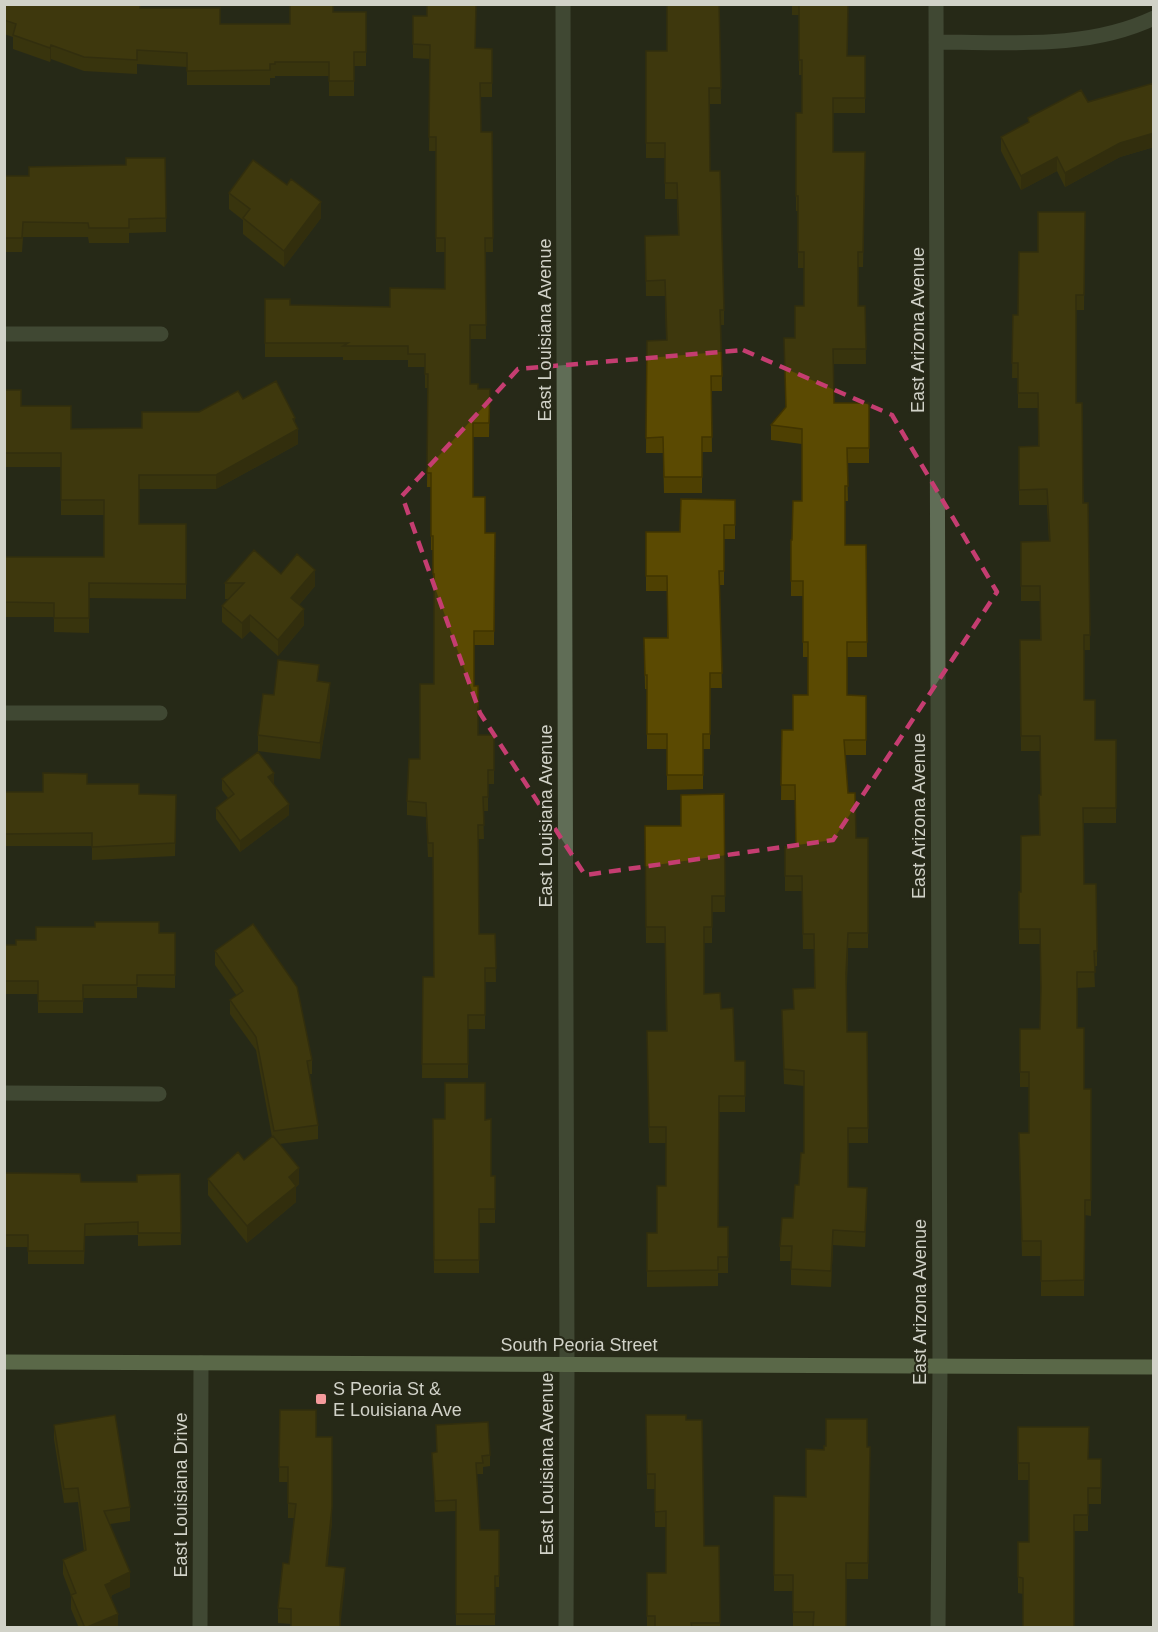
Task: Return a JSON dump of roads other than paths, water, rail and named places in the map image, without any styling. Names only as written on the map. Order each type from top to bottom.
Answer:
[{"type":"main road","name":"South Peoria Street","points":[[4,1362],[1154,1367]]},
{"type":"street","name":"East Louisiana Avenue","points":[[563,4],[566,1628]]},
{"type":"street","name":"East Arizona Avenue","points":[[936,4],[939,1628]]},
{"type":"street","points":[[936,42],[1056,42],[1100,36],[1154,18]]},
{"type":"street","points":[[4,334],[161,334]]},
{"type":"street","points":[[4,713],[160,713]]},
{"type":"street","points":[[4,1093],[159,1094]]},
{"type":"street","name":"East Louisiana Drive","points":[[200,1628],[201,1363]]},
{"type":"place","name":"S Peoria St & E Louisiana Ave","points":[[321,1399]]}]
